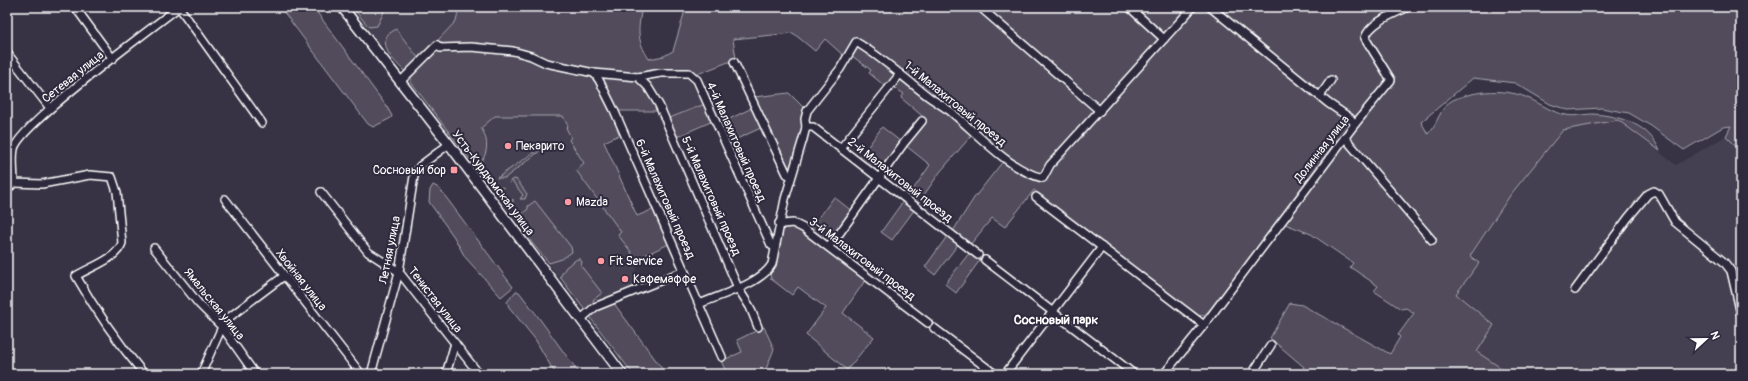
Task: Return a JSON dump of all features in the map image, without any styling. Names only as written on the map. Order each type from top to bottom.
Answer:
[{"type":"main road","name":"Усть-Курдюмская улица","points":[[342,7],[449,144],[622,374]]},
{"type":"street","points":[[75,7],[113,59]]},
{"type":"street","points":[[179,7],[262,123]]},
{"type":"street","name":"Сетевая улица","points":[[14,183],[14,149],[21,136],[50,108],[179,7]]},
{"type":"street","points":[[980,7],[1100,111],[1193,7]]},
{"type":"street","points":[[1129,7],[1164,39]]},
{"type":"street","points":[[1210,7],[1320,96],[1350,118],[1355,124]]},
{"type":"street","name":"Долинная улица","points":[[1164,374],[1204,325],[1355,124],[1391,80],[1365,38],[1368,31],[1384,19],[1408,7]]},
{"type":"street","name":"1-й Малахитовый проезд","points":[[806,127],[805,118],[807,111],[840,69],[856,42],[949,111],[990,146],[1030,175],[1043,178],[1050,165],[1100,111]]},
{"type":"street","name":"4-й Малахитовый проезд","points":[[400,82],[436,45],[440,48],[471,48],[513,51],[531,56],[546,63],[594,73],[638,77],[661,73],[689,73],[697,80],[767,238],[774,247]]},
{"type":"street","points":[[7,53],[50,108]]},
{"type":"street","points":[[734,62],[787,174],[791,176]]},
{"type":"street","name":"6-й Малахитовый проезд","points":[[594,73],[614,110],[722,357]]},
{"type":"street","points":[[841,148],[900,74]]},
{"type":"street","name":"5-й Малахитовый проезд","points":[[638,77],[648,87],[659,105],[738,288],[750,307],[758,327]]},
{"type":"street","points":[[1320,96],[1331,80]]},
{"type":"street","points":[[828,246],[834,241],[922,121]]},
{"type":"street","points":[[698,304],[738,288],[762,276],[768,271],[772,264],[774,247],[791,176],[806,127]]},
{"type":"street","name":"2-й Малахитовый проезд","points":[[806,127],[813,127],[978,255]]},
{"type":"street","points":[[1345,138],[1432,240]]},
{"type":"street","name":"Летняя улица","points":[[371,374],[399,272],[414,176],[420,166],[449,144]]},
{"type":"street","points":[[7,176],[14,183],[42,184],[90,175],[112,177],[117,192],[122,243],[120,250],[76,276],[91,303],[117,342],[144,374]]},
{"type":"street","points":[[7,190],[14,183]]},
{"type":"street","points":[[1575,290],[1628,218],[1648,194],[1654,191],[1659,194],[1674,222],[1724,262],[1731,272],[1741,314]]},
{"type":"street","name":"Тенистая улица","points":[[321,192],[368,252],[399,272],[479,374]]},
{"type":"street","points":[[1036,197],[1204,325]]},
{"type":"street","name":"Хвойная улица","points":[[225,199],[361,374]]},
{"type":"street","name":"3-й Малахитовый проезд","points":[[780,223],[794,223],[828,246],[928,323]]},
{"type":"street","points":[[1005,374],[1102,247]]},
{"type":"street","name":"Ямальская улица","points":[[154,248],[198,303],[222,327],[255,374]]},
{"type":"street","points":[[985,260],[1134,374]]},
{"type":"street","points":[[581,320],[595,307],[684,271]]},
{"type":"street","points":[[201,374],[222,327],[231,316],[284,276]]},
{"type":"street","points":[[934,328],[995,374]]},
{"type":"street","points":[[446,374],[455,343]]},
{"type":"street","points":[[1252,374],[1271,345]]},
{"type":"shaded area","points":[[280,7],[313,7],[387,107],[392,116],[391,118],[373,127],[368,124]]},
{"type":"shaded area","points":[[349,7],[453,7],[458,14],[456,21],[419,59],[403,38],[385,40],[384,45],[377,45]]},
{"type":"shaded area","points":[[352,7],[380,7],[384,12],[377,26],[369,27]]},
{"type":"shaded area","points":[[453,7],[642,7],[639,34],[642,46],[649,59],[664,56],[673,51],[686,7],[1741,7],[1741,151],[1726,136],[1731,126],[1723,127],[1684,150],[1651,126],[1629,113],[1601,108],[1568,110],[1550,104],[1515,83],[1473,78],[1421,122],[1428,134],[1445,106],[1453,100],[1481,92],[1502,92],[1521,95],[1561,114],[1569,116],[1593,114],[1623,119],[1649,134],[1660,151],[1618,120],[1563,130],[1511,194],[1470,256],[1479,263],[1456,294],[1494,325],[1477,352],[1510,374],[1299,374],[1304,367],[1270,338],[1290,303],[1302,305],[1390,354],[1400,337],[1398,335],[1414,313],[1406,308],[1401,309],[1374,291],[1378,286],[1350,267],[1353,263],[1311,234],[1285,224],[1358,123],[1351,121],[1210,310],[1204,315],[1198,316],[1034,190],[1005,227],[992,218],[970,245],[953,231],[974,198],[1004,160],[972,135],[940,172],[917,205],[908,197],[930,165],[905,145],[927,120],[901,98],[904,94],[892,86],[886,87],[869,73],[871,70],[852,56],[844,56],[825,39],[815,51],[793,33],[733,39],[736,59],[700,73],[638,75],[595,71],[547,60],[531,54],[443,46],[438,40],[456,21],[458,14]]},
{"type":"shaded area","points":[[396,29],[419,59],[409,71],[403,70],[387,50],[387,35]]},
{"type":"shaded area","points":[[441,50],[471,50],[512,54],[592,76],[597,81],[621,134],[604,142],[637,216],[654,209],[669,244],[632,261],[629,257],[632,253],[618,235],[621,232],[576,170],[584,163],[569,140],[571,137],[566,128],[568,126],[563,116],[495,116],[481,128],[487,143],[483,159],[476,168],[411,82],[411,76],[434,52]]},
{"type":"shaded area","points":[[661,75],[692,76],[705,104],[667,119],[648,81],[650,78]]},
{"type":"shaded area","points":[[605,76],[633,80],[639,83],[648,93],[659,111],[616,111],[602,79]]},
{"type":"shaded area","points":[[789,93],[805,109],[803,127],[790,172],[754,97]]},
{"type":"shaded area","points":[[705,104],[713,121],[676,137],[667,119]]},
{"type":"shaded area","points":[[754,107],[763,127],[728,143],[719,124]]},
{"type":"shaded area","points":[[495,116],[563,116],[569,127],[571,137],[569,140],[584,163],[576,170],[621,232],[618,235],[632,253],[629,257],[637,269],[635,272],[644,285],[621,295],[607,298],[584,310],[476,168],[479,165],[487,136],[481,128]]},
{"type":"shaded area","points":[[1618,120],[1676,165],[1726,136],[1741,151],[1741,374],[1510,374],[1406,308],[1401,309],[1471,256],[1511,194],[1563,130]]},
{"type":"shaded area","points":[[882,127],[901,142],[878,173],[859,159]]},
{"type":"shaded area","points":[[540,148],[541,150],[505,178],[497,178]]},
{"type":"shaded area","points":[[516,179],[527,194],[525,199],[520,199],[523,195],[512,181],[509,184],[511,180]]},
{"type":"shaded area","points":[[433,185],[439,188],[513,287],[501,297],[465,257],[454,237],[429,202],[430,190]]},
{"type":"shaded area","points":[[502,187],[504,188],[502,190],[510,202],[513,199],[513,206],[510,208],[508,208],[497,193],[497,190]]},
{"type":"shaded area","points":[[834,197],[853,212],[830,241],[824,241],[810,230]]},
{"type":"shaded area","points":[[904,200],[915,209],[892,240],[881,232]]},
{"type":"shaded area","points":[[535,201],[571,247],[572,252],[562,259],[549,263],[526,233],[523,226],[523,213],[528,209],[528,206]]},
{"type":"shaded area","points":[[793,225],[866,279],[843,313],[874,337],[847,370],[806,335],[826,308],[798,287],[792,295],[771,279],[770,273],[773,268],[779,239],[783,228]]},
{"type":"shaded area","points":[[948,235],[959,243],[935,275],[925,267]]},
{"type":"shaded area","points":[[970,252],[980,260],[956,293],[945,284]]},
{"type":"shaded area","points":[[577,259],[580,259],[582,262],[581,266],[602,293],[593,300],[595,304],[590,308],[584,309],[560,277],[566,267]]},
{"type":"shaded area","points":[[516,291],[519,292],[527,302],[580,374],[557,374],[553,370],[535,339],[509,307],[507,302]]},
{"type":"shaded area","points":[[613,302],[666,374],[633,374],[592,320],[590,315],[597,309]]},
{"type":"shaded area","points":[[764,327],[774,349],[764,374],[727,374],[721,361],[742,352],[737,340]]},
{"type":"place","name":"Пекарито","points":[[508,146]]},
{"type":"place","name":"Сосновый бор","points":[[454,170]]},
{"type":"place","name":"Mazda","points":[[568,202]]},
{"type":"place","name":"Fit Service","points":[[601,261]]},
{"type":"place","name":"Кафемаффе","points":[[625,279]]},
{"type":"district","name":"Сосновый парк","points":[[1056,320]]}]
